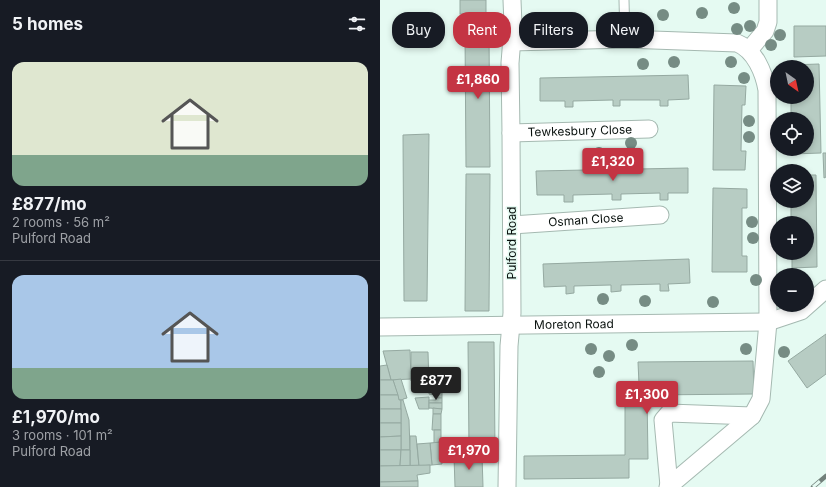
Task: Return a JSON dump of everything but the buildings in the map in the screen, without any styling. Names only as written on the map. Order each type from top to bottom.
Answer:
[{"type":"street","name":"Pulford Road","points":[[507,487],[509,346],[511,326],[512,224],[510,63],[513,25],[512,0]]},
{"type":"street","points":[[749,50],[765,31],[768,22],[768,0]]},
{"type":"street","points":[[512,42],[596,40]]},
{"type":"street","points":[[654,40],[737,43],[743,45],[749,50],[765,79],[766,90],[768,322],[761,399],[752,416],[669,487]]},
{"type":"street","name":"Tewkesbury Close","points":[[511,132],[649,129]]},
{"type":"street","name":"Osman Close","points":[[512,224],[660,215]]},
{"type":"street","name":"Moreton Road","points":[[380,327],[768,322],[801,311],[826,289]]},
{"type":"street","points":[[669,487],[663,420],[669,413],[752,416]]},
{"type":"lane","points":[[624,0],[624,12]]},
{"type":"railway","points":[[813,487],[826,476]]}]
